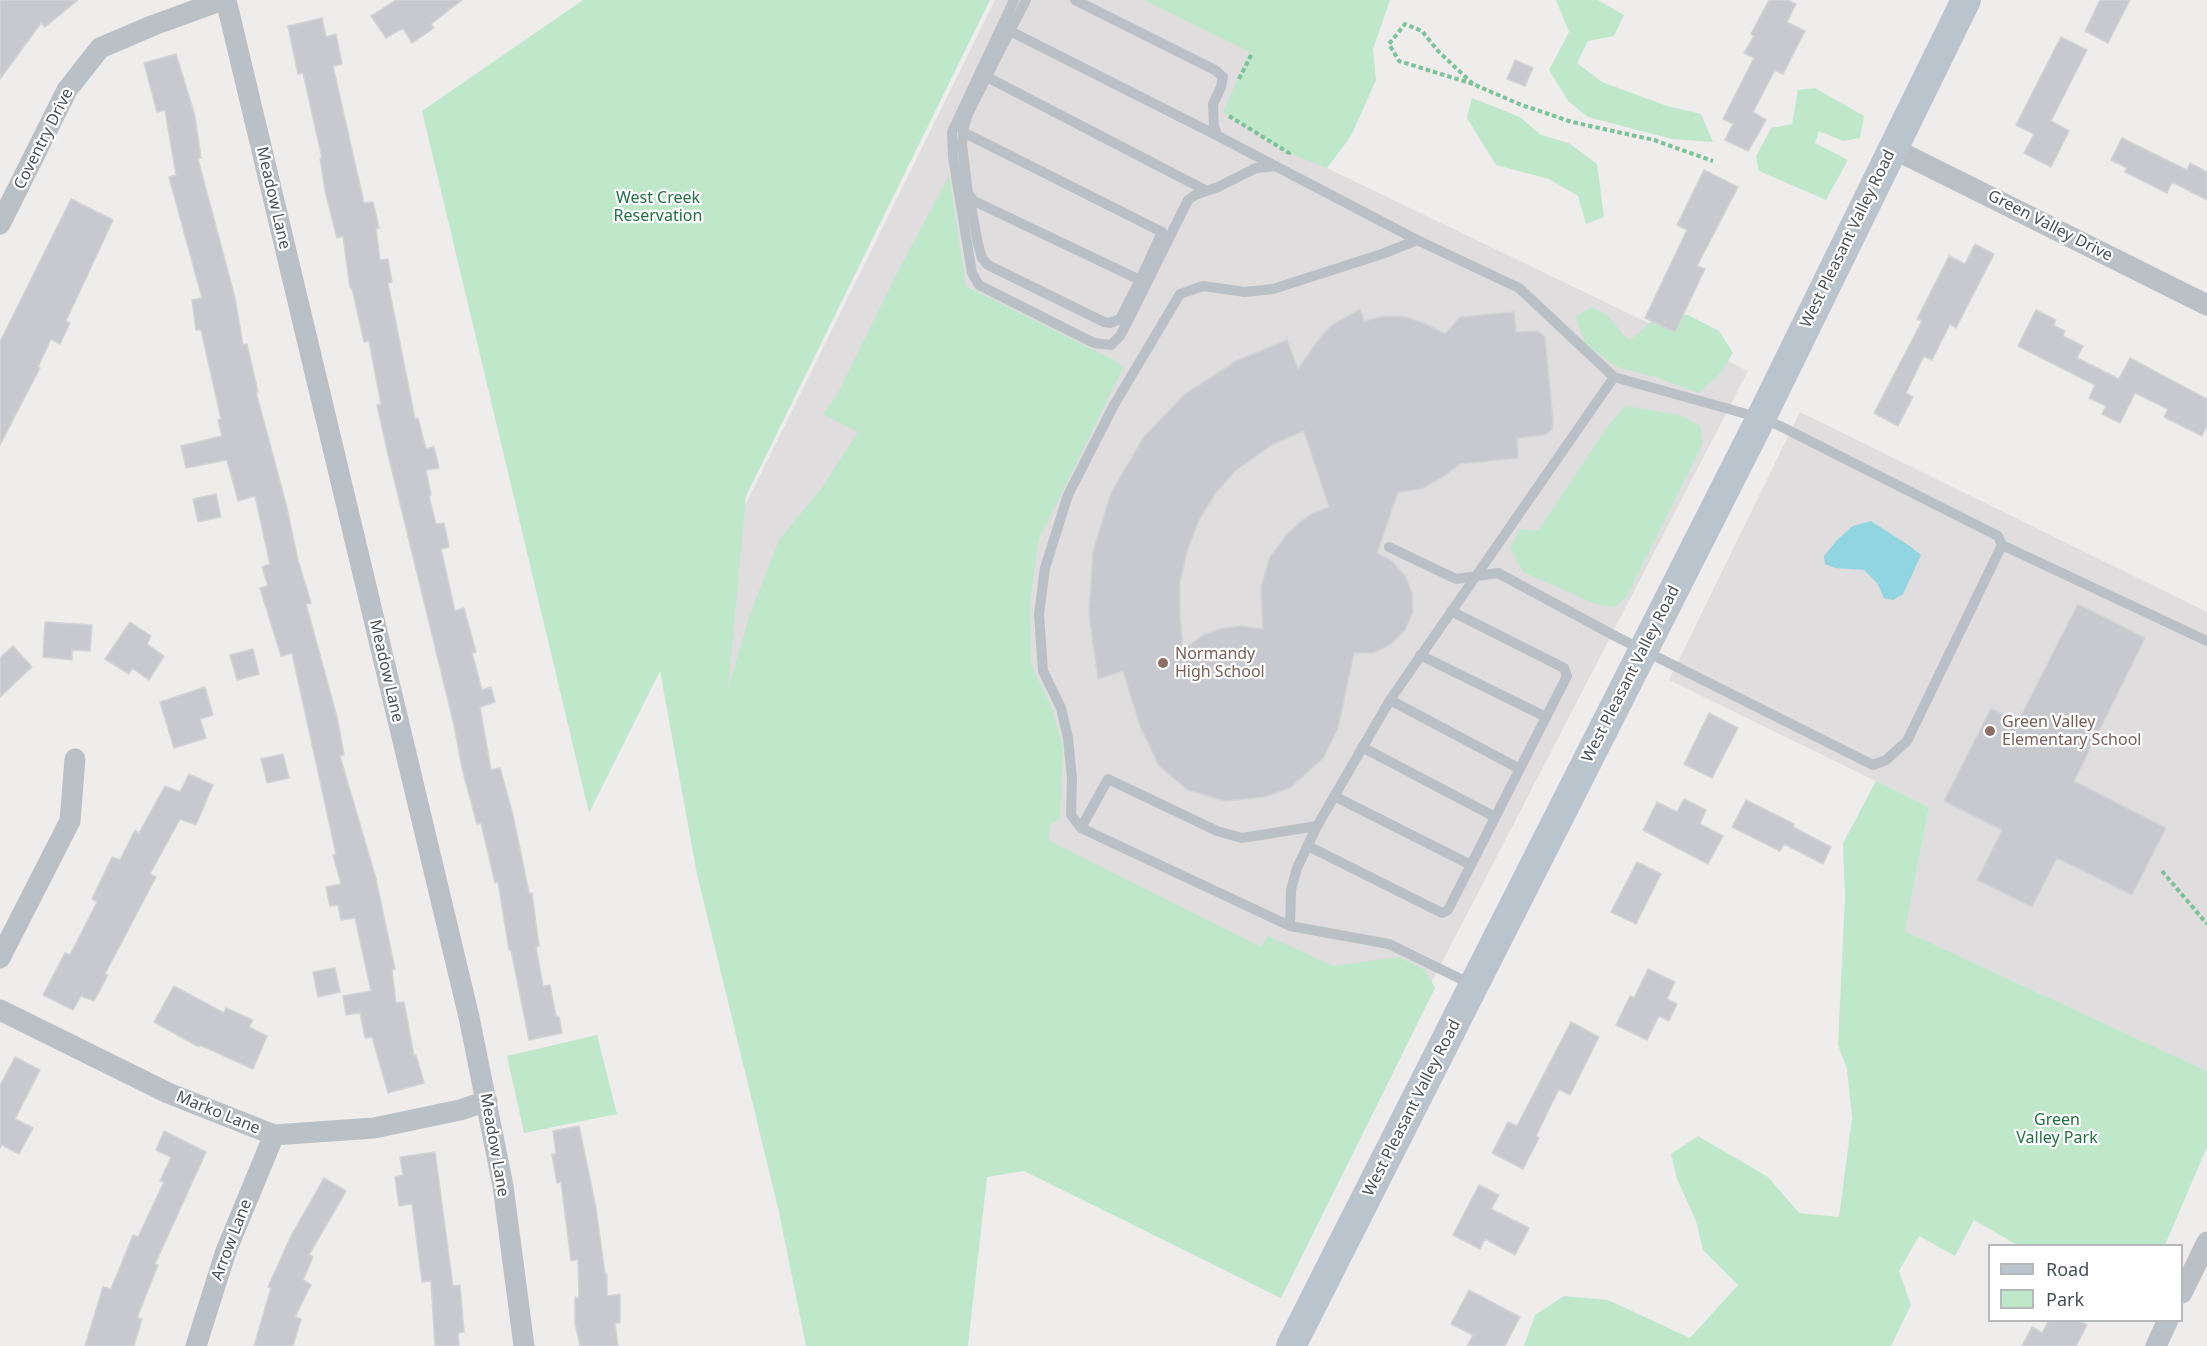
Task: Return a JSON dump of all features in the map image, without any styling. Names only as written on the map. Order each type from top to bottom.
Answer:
[{"type":"main road","name":"West Pleasant Valley Road","points":[[1292,1346],[1761,418],[1966,0]]},
{"type":"street","name":"Coventry Drive","points":[[0,224],[67,90],[100,48],[154,25],[224,0]]},
{"type":"street","name":"Meadow Lane","points":[[224,0],[466,1006],[503,1186],[524,1346]]},
{"type":"street","name":"Green Valley Drive","points":[[1892,148],[2207,305]]},
{"type":"street","points":[[0,958],[70,821],[75,759]]},
{"type":"street","name":"Marko Lane","points":[[0,1010],[168,1093],[274,1135],[374,1128],[460,1110],[487,1101]]},
{"type":"street","name":"Arrow Lane","points":[[196,1346],[226,1251],[274,1135]]},
{"type":"street","points":[[2183,1289],[2207,1242]]},
{"type":"street","points":[[2156,1346],[2167,1322]]},
{"type":"lane","points":[[1014,0],[952,132],[953,157],[972,273],[979,285],[1094,343],[1111,345],[1120,336],[1128,321],[1188,200],[1256,168],[1276,166]]},
{"type":"lane","points":[[963,132],[1162,232],[1120,319],[1110,324],[1104,322],[988,265],[982,258],[963,161],[963,132],[968,114],[1026,0]]},
{"type":"lane","points":[[1075,0],[1215,70],[1223,77],[1213,104],[1214,127],[1218,135]]},
{"type":"lane","points":[[1010,31],[1218,135],[1417,240],[1519,288],[1614,377],[1761,418],[1828,449],[1998,536],[2002,545],[2207,641]]},
{"type":"lane","points":[[987,77],[1207,191]]},
{"type":"lane","points":[[968,194],[974,201],[1140,280]]},
{"type":"lane","points":[[1417,240],[1382,254],[1273,289],[1245,292],[1203,286],[1180,294],[1114,405],[1068,495],[1045,568],[1039,614],[1043,671],[1061,708],[1068,738],[1072,779],[1071,814],[1081,828],[1290,926],[1389,944],[1474,986]]},
{"type":"lane","points":[[1290,926],[1291,890],[1298,868],[1317,826],[1362,747],[1390,700],[1614,377]]},
{"type":"lane","points":[[1389,548],[1456,579],[1498,573],[1644,650],[1873,765],[1886,760],[1907,741],[2002,545]]},
{"type":"lane","points":[[1308,846],[1442,913],[1448,910],[1567,676],[1564,668],[1451,611]]},
{"type":"lane","points":[[1420,656],[1546,717]]},
{"type":"lane","points":[[1390,700],[1520,769]]},
{"type":"lane","points":[[1362,747],[1495,817]]},
{"type":"lane","points":[[1081,828],[1108,779],[1217,831],[1242,838],[1317,826]]},
{"type":"lane","points":[[1334,796],[1471,865]]},
{"type":"path","points":[[1473,84],[1438,51],[1422,32],[1405,24],[1389,44],[1399,61],[1473,84],[1519,104],[1572,122],[1654,141],[1713,161]]},
{"type":"path","points":[[1237,82],[1252,52]]},
{"type":"path","points":[[1223,112],[1288,153],[1286,172]]},
{"type":"path","points":[[2162,871],[2207,924]]},
{"type":"shaded area","name":"Normandy High School","points":[[995,0],[1294,0],[1280,27],[1327,168],[1748,371],[1303,1231],[714,843],[743,510]]},
{"type":"shaded area","name":"Green Valley Elementary School","points":[[1800,412],[2207,612],[2207,1071],[1905,931],[1929,807],[1669,680]]},
{"type":"green space","name":"West Creek Reservation","points":[[583,0],[990,0],[746,496],[728,690],[749,617],[779,540],[821,489],[858,432],[823,414],[837,395],[897,273],[949,176],[966,286],[1116,361],[1123,368],[1039,539],[1030,600],[1031,665],[1051,706],[1063,747],[1060,819],[1050,825],[1048,840],[1261,947],[1268,936],[1333,966],[1399,957],[1425,970],[1435,988],[1281,1298],[1024,1171],[987,1177],[968,1346],[806,1346],[779,1212],[697,874],[660,671],[589,813],[422,111]]},
{"type":"green space","points":[[1144,0],[1390,0],[1373,49],[1376,80],[1351,136],[1327,168],[1289,153],[1223,112],[1250,52]]},
{"type":"green space","points":[[1556,0],[1598,0],[1624,15],[1614,36],[1588,41],[1577,63],[1602,82],[1667,106],[1701,114],[1713,142],[1672,139],[1588,117],[1568,101],[1549,70],[1569,32]]},
{"type":"green space","points":[[1815,88],[1864,116],[1860,138],[1843,141],[1819,131],[1815,143],[1848,160],[1826,200],[1759,171],[1756,157],[1771,128],[1792,124],[1798,90]]},
{"type":"green space","points":[[1472,98],[1520,117],[1541,135],[1569,143],[1597,164],[1604,217],[1586,224],[1578,196],[1549,179],[1496,165],[1467,118]]},
{"type":"green space","points":[[1592,307],[1607,315],[1629,341],[1665,310],[1690,316],[1719,331],[1733,353],[1721,372],[1699,393],[1655,377],[1617,367],[1585,344],[1576,316]]},
{"type":"green space","points":[[1626,406],[1679,415],[1700,425],[1703,443],[1626,598],[1615,607],[1596,604],[1523,572],[1510,549],[1520,529],[1538,531],[1607,427]]},
{"type":"green space","name":"Green Valley Park","points":[[1876,781],[1929,807],[1905,931],[2207,1071],[2207,1147],[2165,1244],[2015,1244],[1974,1220],[1955,1256],[1919,1236],[1899,1271],[1911,1305],[1891,1346],[1524,1346],[1535,1315],[1564,1296],[1608,1300],[1690,1338],[1738,1285],[1703,1250],[1696,1221],[1677,1179],[1671,1154],[1698,1136],[1768,1177],[1799,1213],[1839,1217],[1852,1118],[1847,1069],[1838,1045],[1845,896],[1843,843]]},
{"type":"green space","points":[[597,1035],[617,1114],[524,1133],[507,1056]]},
{"type":"water","points":[[1871,521],[1921,555],[1903,594],[1893,600],[1884,598],[1877,583],[1864,570],[1835,568],[1825,564],[1824,556],[1837,540],[1853,526]]},
{"type":"building","points":[[0,0],[78,0],[45,27],[41,23],[0,79]]},
{"type":"building","points":[[396,0],[462,0],[431,24],[434,28],[412,43],[403,28],[386,38],[371,16]]},
{"type":"building","points":[[1769,0],[1788,0],[1796,4],[1787,22],[1805,31],[1783,74],[1775,70],[1753,112],[1766,120],[1748,151],[1725,140],[1733,124],[1723,119],[1754,58],[1744,53]]},
{"type":"building","points":[[2100,0],[2130,0],[2108,43],[2085,31]]},
{"type":"building","points":[[322,18],[326,37],[336,34],[342,64],[333,66],[364,203],[373,202],[379,228],[376,228],[380,260],[388,259],[392,282],[388,283],[415,419],[418,418],[426,449],[434,447],[439,468],[426,470],[436,524],[444,523],[449,547],[441,549],[455,611],[464,608],[476,652],[472,653],[482,690],[491,687],[495,702],[480,707],[491,770],[500,768],[513,815],[529,893],[532,893],[539,946],[536,947],[543,986],[550,985],[562,1033],[529,1040],[511,950],[509,950],[498,882],[495,883],[481,823],[477,824],[462,768],[454,725],[387,450],[377,405],[381,404],[369,341],[364,342],[352,288],[350,288],[343,236],[337,238],[325,191],[320,158],[322,158],[303,73],[298,74],[288,26]]},
{"type":"building","points":[[2061,37],[2087,50],[2051,121],[2069,131],[2051,167],[2024,153],[2034,134],[2016,125]]},
{"type":"building","points":[[176,54],[195,116],[201,158],[198,159],[235,298],[243,345],[247,344],[258,392],[256,392],[311,603],[306,604],[337,717],[344,755],[340,756],[376,879],[395,969],[392,970],[396,1003],[404,1002],[414,1056],[416,1055],[424,1083],[388,1093],[372,1037],[365,1038],[360,1013],[346,1015],[343,996],[371,991],[355,918],[341,920],[338,905],[330,906],[326,887],[341,884],[333,855],[336,854],[292,653],[281,656],[260,588],[268,586],[262,567],[270,564],[255,496],[238,501],[227,460],[186,468],[181,446],[222,436],[218,420],[221,419],[201,330],[196,330],[192,300],[202,298],[169,177],[176,175],[165,110],[157,112],[144,63]]},
{"type":"building","points":[[1515,60],[1533,68],[1525,86],[1507,79]]},
{"type":"building","points":[[2122,138],[2187,170],[2190,163],[2207,172],[2207,200],[2172,182],[2167,193],[2125,172],[2127,168],[2111,160]]},
{"type":"building","points":[[1704,170],[1738,187],[1697,266],[1705,269],[1675,332],[1645,318],[1687,230],[1677,225]]},
{"type":"building","points":[[71,199],[113,220],[66,321],[70,323],[60,344],[51,339],[38,367],[40,368],[0,445],[0,342]]},
{"type":"building","points":[[1975,244],[1994,254],[1956,328],[1950,324],[1932,360],[1924,356],[1906,393],[1913,397],[1898,426],[1874,413],[1922,321],[1917,319],[1949,256],[1965,264]]},
{"type":"building","name":"Normandy High School","points":[[1360,309],[1364,321],[1385,316],[1406,317],[1445,334],[1460,317],[1514,312],[1516,332],[1538,331],[1545,337],[1552,430],[1544,435],[1517,438],[1518,458],[1460,464],[1421,489],[1398,492],[1377,553],[1392,561],[1405,576],[1412,593],[1413,612],[1405,630],[1391,644],[1374,653],[1354,653],[1338,728],[1324,757],[1290,788],[1264,797],[1225,801],[1188,790],[1159,766],[1140,726],[1123,671],[1098,679],[1089,614],[1093,552],[1111,493],[1143,438],[1184,395],[1236,361],[1287,340],[1298,369],[1332,325]],"holes":[[[1304,431],[1329,507],[1311,514],[1299,523],[1287,534],[1270,557],[1261,587],[1263,629],[1240,626],[1220,629],[1203,635],[1183,650],[1180,582],[1187,551],[1199,520],[1215,494],[1235,471],[1273,444]]]},
{"type":"building","points":[[2036,310],[2056,320],[2053,325],[2065,331],[2063,336],[2083,346],[2077,358],[2119,379],[2130,358],[2207,399],[2207,426],[2202,436],[2164,417],[2168,409],[2135,393],[2120,423],[2102,414],[2106,406],[2089,398],[2095,385],[2018,346]]},
{"type":"building","points":[[216,494],[221,517],[198,522],[193,499]]},
{"type":"building","points":[[2078,604],[2145,638],[2074,781],[2166,828],[2132,895],[2057,858],[2032,907],[1977,880],[2002,830],[1944,801],[1991,708],[2018,722]]},
{"type":"building","points":[[45,622],[92,625],[90,651],[72,650],[72,660],[43,657]]},
{"type":"building","points":[[130,622],[151,636],[147,644],[164,656],[149,680],[132,668],[129,674],[105,659]]},
{"type":"building","points":[[13,646],[32,667],[0,697],[0,658]]},
{"type":"building","points":[[253,649],[259,674],[237,680],[230,655]]},
{"type":"building","points":[[205,687],[213,715],[200,719],[206,738],[174,748],[160,702]]},
{"type":"building","points":[[1709,713],[1738,728],[1712,778],[1684,764]]},
{"type":"building","points":[[283,754],[289,778],[267,783],[261,759]]},
{"type":"building","points":[[189,774],[213,785],[196,825],[180,819],[150,874],[156,877],[105,974],[108,975],[94,1001],[81,996],[73,1010],[43,995],[65,953],[70,955],[97,902],[92,899],[112,857],[120,860],[135,830],[139,833],[165,786],[180,792]]},
{"type":"building","points":[[1684,799],[1706,810],[1700,824],[1723,836],[1708,864],[1643,830],[1657,802],[1677,812]]},
{"type":"building","points":[[1746,800],[1794,824],[1793,827],[1831,847],[1823,864],[1784,844],[1780,851],[1732,827]]},
{"type":"building","points":[[1637,862],[1661,874],[1636,924],[1611,912]]},
{"type":"building","points":[[335,968],[340,992],[318,997],[313,972]]},
{"type":"building","points":[[1648,969],[1675,982],[1667,999],[1677,1004],[1669,1021],[1659,1016],[1647,1040],[1616,1025],[1630,996],[1634,998]]},
{"type":"building","points":[[174,986],[224,1013],[226,1008],[253,1020],[249,1027],[267,1036],[253,1069],[200,1045],[199,1047],[154,1022]]},
{"type":"building","points":[[1571,1022],[1599,1037],[1570,1095],[1559,1089],[1536,1136],[1539,1138],[1523,1169],[1492,1153],[1508,1122],[1517,1126]]},
{"type":"building","points":[[15,1057],[40,1070],[15,1119],[33,1128],[19,1154],[2,1145],[0,1148],[0,1086]]},
{"type":"building","points":[[579,1126],[596,1208],[605,1274],[607,1274],[607,1296],[620,1294],[620,1323],[615,1323],[618,1346],[580,1346],[575,1323],[575,1297],[579,1298],[578,1259],[571,1261],[561,1182],[557,1183],[552,1154],[556,1154],[553,1131]]},
{"type":"building","points":[[164,1131],[206,1152],[155,1264],[158,1265],[137,1318],[142,1319],[134,1346],[85,1346],[103,1287],[111,1289],[133,1235],[138,1237],[164,1182],[160,1181],[171,1157],[156,1150]]},
{"type":"building","points":[[435,1152],[453,1286],[460,1285],[464,1332],[458,1333],[459,1346],[435,1346],[431,1281],[422,1282],[412,1204],[399,1206],[395,1177],[403,1175],[400,1157]]},
{"type":"building","points":[[324,1178],[346,1191],[309,1255],[313,1257],[303,1280],[311,1285],[295,1317],[301,1319],[293,1346],[254,1346],[271,1288],[268,1287],[291,1236]]},
{"type":"building","points":[[1479,1185],[1499,1195],[1491,1209],[1529,1228],[1515,1255],[1485,1239],[1480,1249],[1453,1235]]},
{"type":"building","points":[[1469,1290],[1520,1317],[1505,1346],[1467,1346],[1473,1335],[1451,1324]]},
{"type":"building","points":[[2048,1322],[2082,1322],[2087,1325],[2076,1346],[2022,1346],[2032,1327],[2042,1333]]},
{"type":"place","name":"Normandy High School","points":[[1163,663]]},
{"type":"place","name":"Green Valley Elementary School","points":[[1990,731]]}]
